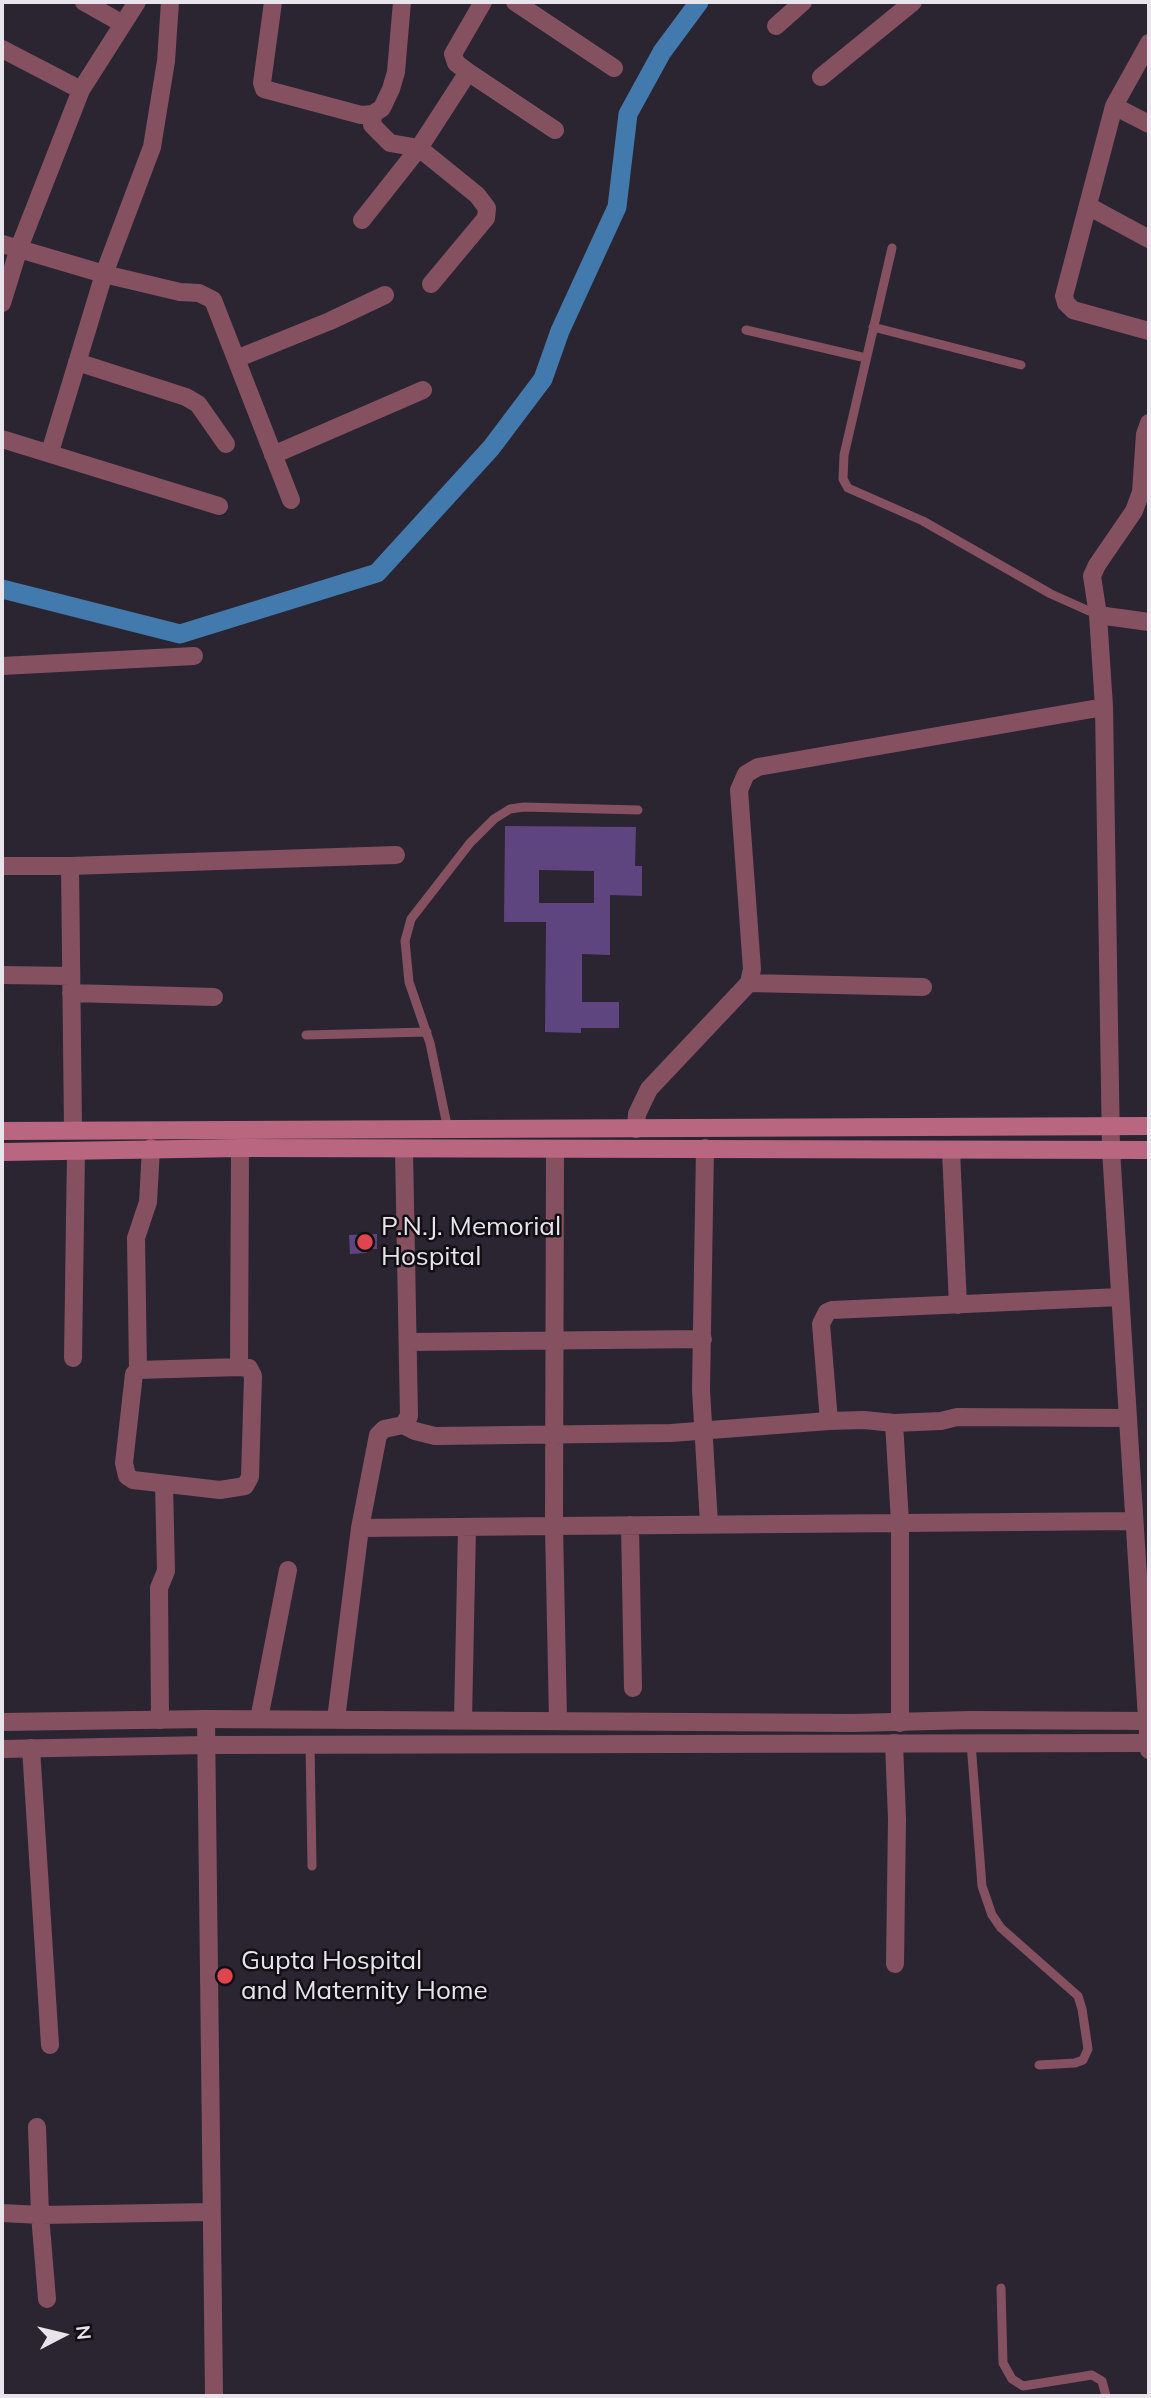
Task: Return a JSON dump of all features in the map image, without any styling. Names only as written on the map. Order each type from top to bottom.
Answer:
[{"type":"main road","points":[[2,1130],[1149,1126]]},
{"type":"main road","points":[[514,1128],[515,1149]]},
{"type":"main road","points":[[2,1152],[240,1148],[1149,1150]]},
{"type":"street","points":[[84,2],[123,24]]},
{"type":"street","points":[[2,303],[10,246],[81,90],[137,2]]},
{"type":"street","points":[[50,452],[104,274],[152,146],[166,61],[170,2]]},
{"type":"street","points":[[272,2],[262,83],[264,89],[361,115],[373,114],[382,108],[396,72],[402,2]]},
{"type":"street","points":[[483,2],[453,54],[456,63],[555,130]]},
{"type":"street","points":[[515,2],[614,68]]},
{"type":"street","points":[[776,26],[803,2]]},
{"type":"street","points":[[821,77],[913,2]]},
{"type":"street","points":[[1149,43],[1114,106],[1064,296],[1066,303],[1073,310],[1149,331]]},
{"type":"street","points":[[2,49],[81,90]]},
{"type":"street","points":[[362,219],[419,148],[468,72]]},
{"type":"street","points":[[1114,106],[1149,124]]},
{"type":"street","points":[[373,114],[372,125],[390,143],[419,148],[484,201],[487,208],[486,218],[431,284]]},
{"type":"street","points":[[1087,206],[1149,239]]},
{"type":"street","points":[[10,246],[104,274],[180,292],[207,295],[213,300],[290,500]]},
{"type":"street","points":[[236,359],[330,321],[385,295]]},
{"type":"street","points":[[77,362],[186,397],[198,404],[226,444]]},
{"type":"street","points":[[273,455],[423,390]]},
{"type":"street","points":[[1149,423],[1145,434],[1141,492],[1133,511],[1092,576],[1098,615],[1104,706],[1111,1150],[1149,1750]]},
{"type":"street","points":[[2,439],[219,506]]},
{"type":"street","points":[[1098,615],[1149,622]]},
{"type":"street","points":[[2,666],[194,656]]},
{"type":"street","points":[[636,1129],[636,1114],[649,1089],[749,983],[752,969],[739,790],[746,774],[758,767],[1104,706]]},
{"type":"street","points":[[2,866],[396,855]]},
{"type":"street","points":[[70,866],[73,1129]]},
{"type":"street","points":[[2,975],[71,985],[214,997]]},
{"type":"street","points":[[749,983],[923,987]]},
{"type":"street","points":[[239,1367],[240,1148]]},
{"type":"street","points":[[705,1148],[701,1390],[709,1524]]},
{"type":"street","points":[[138,1370],[249,1368],[253,1376],[248,1482],[239,1488],[220,1490],[133,1480],[127,1476],[125,1470],[134,1374],[138,1370],[136,1238],[148,1202],[150,1149]]},
{"type":"street","points":[[403,1425],[409,1416],[404,1150]]},
{"type":"street","points":[[555,1150],[554,1526],[558,1720]]},
{"type":"street","points":[[74,1358],[75,1151]]},
{"type":"street","points":[[951,1151],[958,1305]]},
{"type":"street","points":[[829,1421],[821,1324],[827,1312],[1120,1297]]},
{"type":"street","points":[[408,1342],[703,1339]]},
{"type":"street","points":[[337,1719],[360,1528],[378,1435],[384,1429],[403,1425],[435,1436],[554,1435],[703,1431],[829,1421],[941,1421],[957,1417],[1128,1418]]},
{"type":"street","points":[[894,1423],[900,1522],[900,1723]]},
{"type":"street","points":[[160,1720],[159,1588],[166,1571],[164,1484]]},
{"type":"street","points":[[360,1528],[1134,1521]]},
{"type":"street","points":[[630,1525],[633,1688]]},
{"type":"street","points":[[463,1720],[467,1527]]},
{"type":"street","points":[[259,1719],[288,1570]]},
{"type":"street","points":[[2,1722],[206,1719],[900,1723],[971,1720],[1148,1721]]},
{"type":"street","points":[[206,1719],[214,2396]]},
{"type":"street","points":[[894,1743],[897,1819],[895,1964]]},
{"type":"street","points":[[2,1749],[310,1744],[1149,1743]]},
{"type":"street","points":[[31,1748],[50,2045]]},
{"type":"street","points":[[37,2127],[40,2215],[47,2298]]},
{"type":"street","points":[[2,2213],[40,2215],[211,2211]]},
{"type":"lane","points":[[892,248],[842,470],[848,488],[923,521],[1051,594],[1098,615]]},
{"type":"lane","points":[[873,327],[1021,365]]},
{"type":"lane","points":[[746,331],[866,358]]},
{"type":"lane","points":[[448,1130],[427,1032],[409,982],[405,941],[411,919],[470,843],[494,819],[510,808],[638,810]]},
{"type":"lane","points":[[306,1035],[427,1032]]},
{"type":"lane","points":[[971,1743],[982,1886],[992,1915],[1001,1928],[1078,1996],[1082,2009],[1088,2049],[1083,2060],[1075,2063],[1039,2064]]},
{"type":"lane","points":[[310,1744],[312,1866]]},
{"type":"lane","points":[[1001,2288],[1003,2363],[1012,2379],[1023,2386],[1092,2375],[1102,2381],[1106,2396]]},
{"type":"building","points":[[505,826],[636,827],[635,866],[642,866],[642,896],[610,895],[610,955],[582,954],[582,1002],[619,1002],[619,1028],[581,1028],[581,1033],[545,1032],[546,922],[504,922]],"holes":[[[539,870],[594,871],[594,903],[539,903]]]},
{"type":"building","points":[[377,1234],[377,1249],[367,1249],[367,1253],[350,1254],[349,1235]]},
{"type":"waterway","points":[[2,589],[180,634],[377,573],[491,448],[543,379],[560,331],[617,207],[628,114],[662,52],[699,2]]},
{"type":"place","name":"P.N.J. Memorial Hospital","points":[[365,1242]]},
{"type":"place","name":"Gupta Hospital and Maternity Home","points":[[225,1976]]}]
